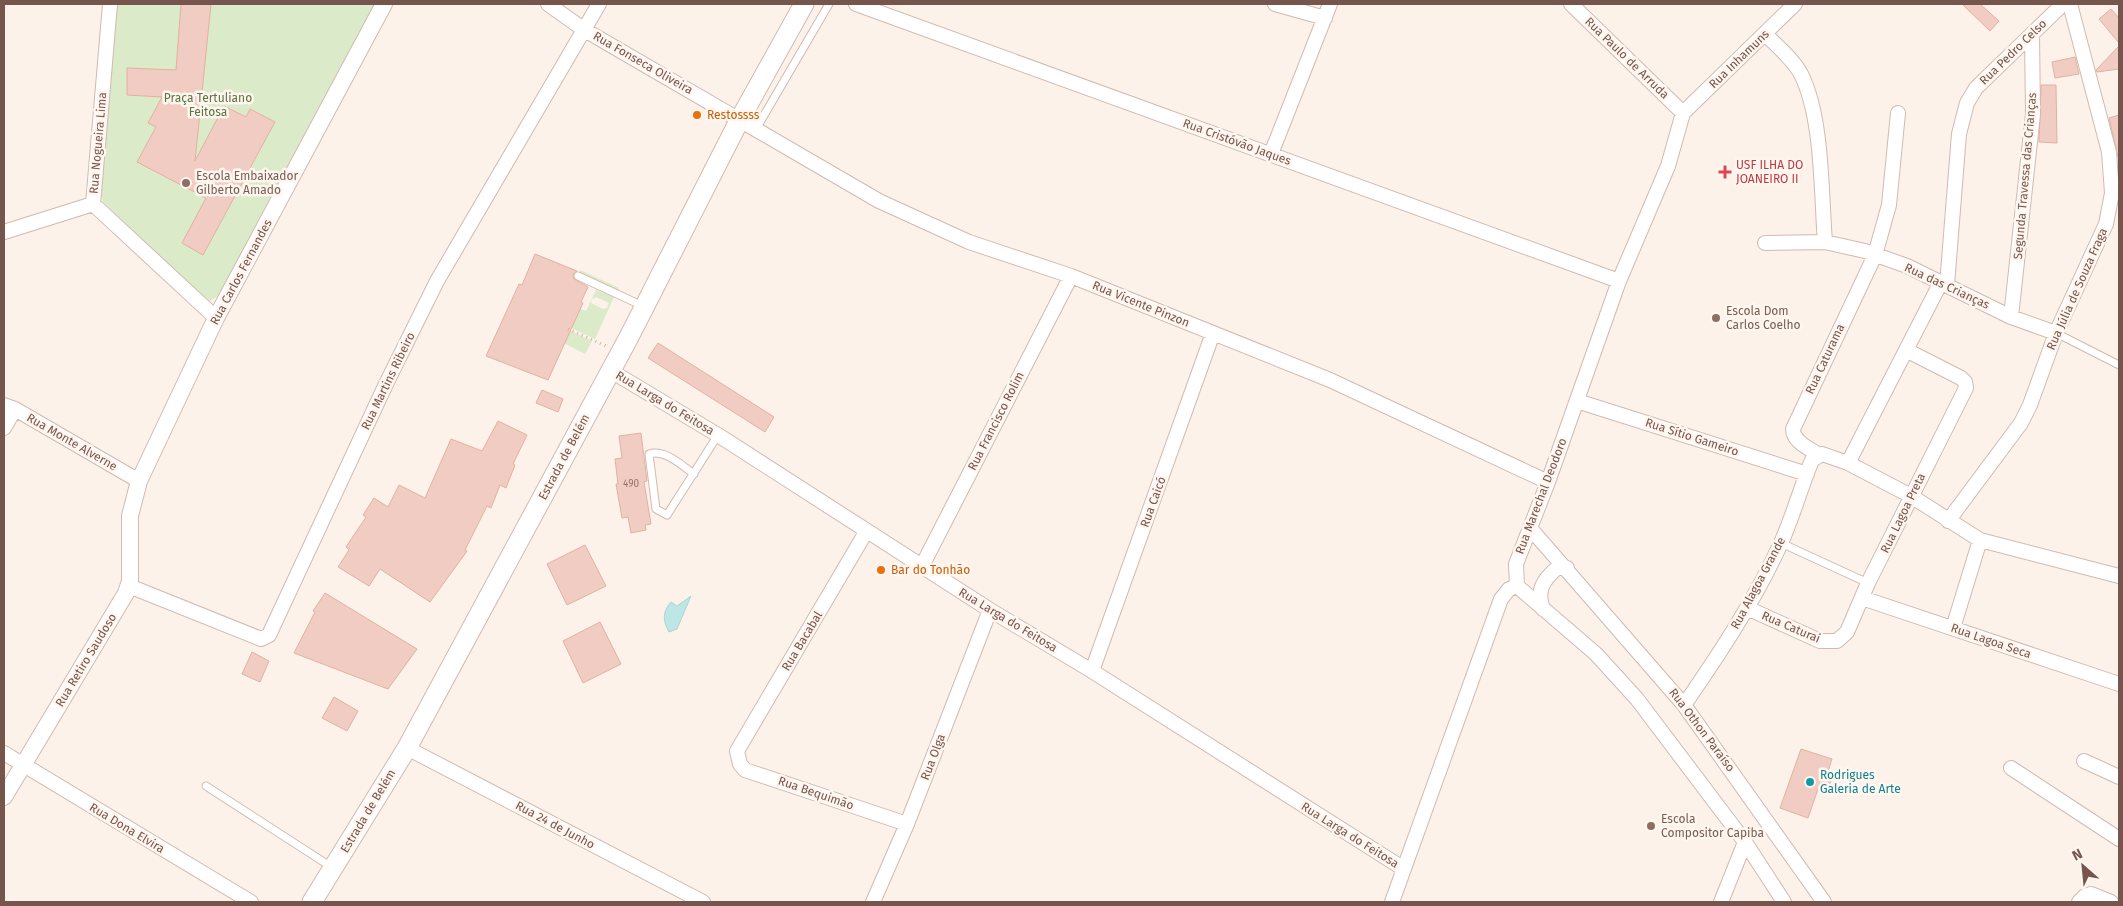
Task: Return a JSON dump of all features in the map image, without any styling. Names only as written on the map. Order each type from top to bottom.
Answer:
[{"type":"main road","name":"Estrada de Belém","points":[[312,902],[407,748],[645,307],[748,124],[804,4]]},
{"type":"street","name":"Rua Nogueira Lima","points":[[110,4],[93,204],[216,318]]},
{"type":"street","name":"Rua Carlos Fernandes","points":[[131,551],[130,516],[139,481],[216,318],[384,4]]},
{"type":"street","name":"Rua Fonseca Oliveira","points":[[548,4],[584,28],[748,124]]},
{"type":"street","name":"Rua Martins Ribeiro","points":[[129,586],[262,639],[269,635],[386,384],[437,281],[599,4]]},
{"type":"street","name":"Rua Cristóvão Jaques","points":[[856,4],[1619,281]]},
{"type":"street","points":[[1275,4],[1325,18]]},
{"type":"street","points":[[1271,154],[1330,4]]},
{"type":"street","name":"Rua Paulo de Arruda","points":[[1571,4],[1683,113]]},
{"type":"street","name":"Rua Inhamuns","points":[[1683,113],[1795,4]]},
{"type":"street","name":"Rua Pedro Celso","points":[[1944,284],[1958,134],[1967,103],[1976,88],[2063,4]]},
{"type":"street","name":"Rua Júlia de Souza Fraga","points":[[1948,521],[2021,423],[2030,404],[2056,333],[2106,224],[2112,193],[2109,152],[2070,4]]},
{"type":"street","points":[[1764,34],[1784,52],[1800,73],[1809,96],[1817,142],[1825,242]]},
{"type":"street","name":"Segunda Travessa das Crianças","points":[[2011,317],[2032,114],[2032,34]]},
{"type":"street","name":"Rua Marechal Deodoro","points":[[1517,586],[1516,564],[1548,482],[1619,281],[1668,166],[1683,113]]},
{"type":"street","name":"Rua Caturama","points":[[1818,455],[1797,440],[1793,434],[1793,429],[1875,254],[1889,205],[1898,113]]},
{"type":"street","name":"Rua Vicente Pinzon","points":[[748,124],[879,201],[969,242],[1071,276],[1330,380],[1548,482]]},
{"type":"street","points":[[4,232],[93,204]]},
{"type":"street","name":"Rua das Crianças","points":[[1765,243],[1825,242],[1875,254],[1944,284],[2011,317],[2056,333]]},
{"type":"street","name":"Rua Francisco Rolim","points":[[922,566],[1071,276]]},
{"type":"street","points":[[1848,463],[1906,350],[1944,284]]},
{"type":"street","name":"Rua Caicó","points":[[1092,671],[1213,333]]},
{"type":"street","name":"Rua Lagoa Preta","points":[[1837,641],[1847,632],[1868,583],[1966,388],[1965,382],[1961,378],[1906,350]]},
{"type":"street","name":"Rua Larga do Feitosa","points":[[611,370],[718,435],[866,532],[1092,671],[1404,869]]},
{"type":"street","name":"Rua Sítio Gameiro","points":[[1577,401],[1806,474]]},
{"type":"street","points":[[4,428],[9,407]]},
{"type":"street","name":"Rua Monte Alverne","points":[[9,407],[139,481]]},
{"type":"street","points":[[1818,455],[1826,454],[1848,463],[1911,496],[1980,540],[2119,576]]},
{"type":"street","name":"Rua Alagoa Grande","points":[[1684,705],[1747,608],[1781,543],[1806,474],[1812,460],[1818,455]]},
{"type":"street","name":"Rua Othon Paraíso","points":[[1530,528],[1567,568],[1684,705],[1824,902]]},
{"type":"street","name":"Rua Bacabal","points":[[738,751],[866,532]]},
{"type":"street","points":[[1953,628],[1980,540]]},
{"type":"street","name":"Rua Retiro Saudoso","points":[[4,797],[129,586],[131,551]]},
{"type":"street","points":[[1543,609],[1540,593],[1543,581],[1557,568],[1567,568]]},
{"type":"street","points":[[1392,902],[1501,599],[1509,589],[1517,586],[1596,654],[1637,699],[1745,842],[1784,902]]},
{"type":"street","name":"Rua Lagoa Seca","points":[[1862,598],[2119,684]]},
{"type":"street","name":"Rua Caturai","points":[[1747,608],[1820,641],[1837,641]]},
{"type":"street","name":"Rua Olga","points":[[874,902],[990,610]]},
{"type":"street","name":"Rua 24 de Junho","points":[[407,748],[704,902]]},
{"type":"street","name":"Rua Bequimão","points":[[738,751],[740,764],[745,770],[906,824]]},
{"type":"street","name":"Rua Dona Elvira","points":[[4,753],[251,902]]},
{"type":"street","points":[[2084,761],[2119,777]]},
{"type":"street","points":[[2011,768],[2119,839]]},
{"type":"street","points":[[1721,902],[1745,842]]},
{"type":"street","points":[[2084,898],[2095,894],[2111,902]]},
{"type":"lane","points":[[748,124],[829,4]]},
{"type":"lane","points":[[578,276],[645,307]]},
{"type":"lane","name":"Rua das Crianças","points":[[2056,333],[2119,364]]},
{"type":"lane","points":[[694,474],[664,454],[659,452],[649,454],[656,509],[667,516],[694,474],[718,435]]},
{"type":"lane","points":[[1781,543],[1868,583]]},
{"type":"lane","points":[[206,786],[333,868]]},
{"type":"path","points":[[568,329],[620,353]]},
{"type":"green space","name":"Praça Tertuliano Feitosa","points":[[114,4],[378,4],[218,296],[210,301],[196,295],[103,202],[101,194]]},
{"type":"green space","points":[[580,270],[619,288],[617,292],[593,279],[578,275]]},
{"type":"green space","points":[[596,290],[614,297],[595,339],[571,328],[578,308],[586,311]],"holes":[[[596,297],[609,303],[607,308],[603,309],[591,303],[592,299]]]},
{"type":"green space","points":[[569,330],[592,341],[585,354],[562,342]]},
{"type":"water","points":[[691,596],[677,629],[669,632],[664,617],[666,609],[671,602],[677,606]]},
{"type":"building","points":[[181,4],[211,4],[195,161],[224,106],[246,117],[250,109],[275,122],[203,255],[182,243],[206,198],[137,162],[156,127],[148,123],[162,97],[127,95],[127,68],[176,70]]},
{"type":"building","points":[[1962,4],[1980,4],[1999,21],[1990,31]]},
{"type":"building","points":[[2111,9],[2119,18],[2119,43],[2099,19]]},
{"type":"building","points":[[2119,46],[2119,69],[2097,72],[2096,70]]},
{"type":"building","points":[[2075,57],[2079,74],[2055,78],[2052,62]]},
{"type":"building","points":[[2041,85],[2056,85],[2057,143],[2039,142]]},
{"type":"building","points":[[2119,115],[2119,156],[2118,157],[2109,118]]},
{"type":"building","points":[[535,254],[577,271],[573,274],[574,279],[588,287],[581,302],[583,303],[548,380],[486,356],[519,284],[522,285]]},
{"type":"building","points":[[658,343],[774,417],[765,432],[648,358]]},
{"type":"building","points":[[542,390],[563,399],[558,412],[536,403]]},
{"type":"building","points":[[498,421],[527,435],[513,464],[515,465],[506,488],[500,485],[491,508],[487,506],[465,550],[467,551],[430,602],[380,569],[369,586],[338,567],[349,550],[346,547],[366,517],[363,515],[374,498],[388,507],[399,485],[425,498],[451,439],[482,451]]},
{"type":"building","points":[[641,433],[647,481],[644,482],[651,524],[645,525],[646,530],[631,533],[628,517],[622,518],[616,484],[618,484],[615,459],[622,458],[619,436]]},
{"type":"building","points":[[585,545],[606,586],[567,605],[547,564]]},
{"type":"building","points":[[325,593],[417,649],[388,689],[294,653],[315,612],[313,611]]},
{"type":"building","points":[[600,622],[621,664],[583,683],[563,641]]},
{"type":"building","points":[[252,652],[269,661],[260,682],[242,674]]},
{"type":"building","points":[[334,697],[358,711],[347,731],[322,718]]},
{"type":"building","name":"Rodrigues Galeria de Arte","points":[[1801,749],[1832,759],[1827,774],[1833,776],[1827,792],[1818,789],[1808,818],[1780,808]]},
{"type":"place","name":"Restossss","points":[[697,115]]},
{"type":"place","name":"USF ILHA DO JOANEIRO II","points":[[1725,172]]},
{"type":"place","name":"Escola Embaixador Gilberto Amado","points":[[186,183]]},
{"type":"place","name":"Escola Dom Carlos Coelho","points":[[1716,318]]},
{"type":"place","name":"Bar do Tonhão","points":[[881,570]]},
{"type":"place","name":"Rodrigues Galeria de Arte","points":[[1810,782]]},
{"type":"place","name":"Escola Compositor Capiba","points":[[1651,826]]}]
